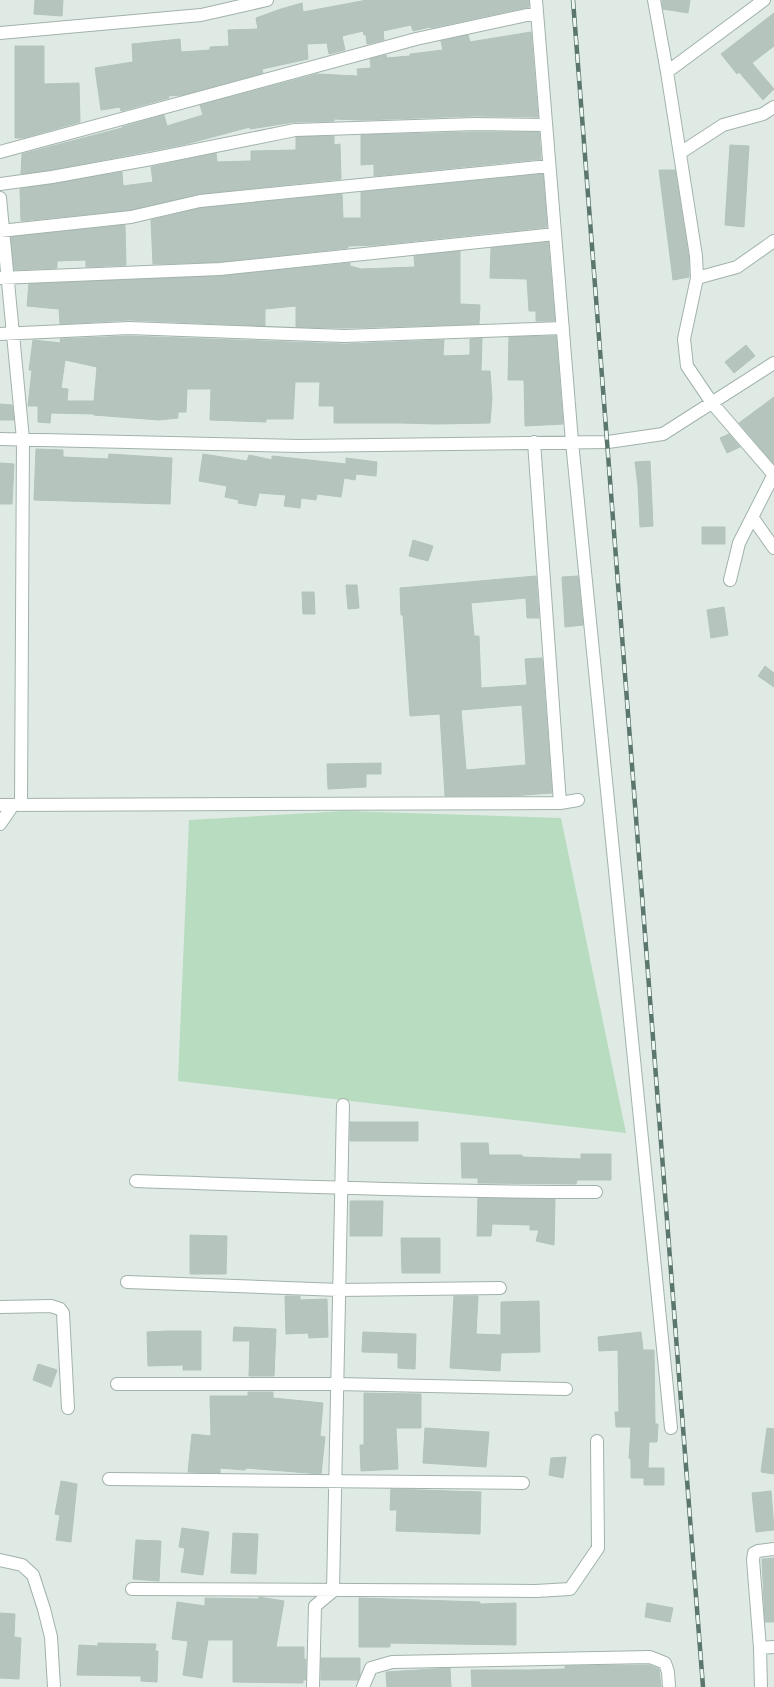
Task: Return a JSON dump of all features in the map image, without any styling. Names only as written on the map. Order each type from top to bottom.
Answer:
[{"type":"street","points":[[0,33],[201,15],[241,3],[267,0]]},
{"type":"street","points":[[536,0],[572,442],[671,1428]]},
{"type":"street","points":[[654,0],[696,256],[697,278],[684,339],[687,366],[712,403],[774,476],[739,543],[730,580]]},
{"type":"street","points":[[667,72],[764,0]]},
{"type":"street","points":[[0,152],[416,39],[536,13]]},
{"type":"street","points":[[680,153],[723,125],[737,120],[764,114],[774,107]]},
{"type":"street","points":[[0,184],[52,177],[295,130],[475,124],[546,125]]},
{"type":"street","points":[[1,231],[131,216],[200,201],[549,166]]},
{"type":"street","points":[[0,198],[3,278],[14,334],[23,439],[17,805],[0,824]]},
{"type":"street","points":[[3,278],[220,269],[555,234]]},
{"type":"street","points":[[697,278],[737,267],[774,241]]},
{"type":"street","points":[[0,334],[129,328],[345,336],[562,328]]},
{"type":"street","points":[[0,439],[300,446],[608,442],[664,434],[774,364]]},
{"type":"street","points":[[534,442],[560,804]]},
{"type":"street","points":[[752,517],[774,548]]},
{"type":"street","points":[[0,805],[560,804],[578,800]]},
{"type":"street","points":[[314,1687],[315,1606],[333,1591],[343,1105]]},
{"type":"street","points":[[136,1181],[505,1192],[596,1192]]},
{"type":"street","points":[[127,1282],[339,1290],[500,1288]]},
{"type":"street","points":[[0,1306],[50,1306],[60,1309],[64,1313],[68,1408]]},
{"type":"street","points":[[117,1384],[337,1384],[566,1389]]},
{"type":"street","points":[[132,1589],[536,1591],[570,1588],[598,1548],[598,1441]]},
{"type":"street","points":[[109,1478],[523,1483]]},
{"type":"street","points":[[760,1687],[760,1648],[753,1560],[754,1553],[774,1549]]},
{"type":"street","points":[[0,1560],[22,1565],[33,1575],[44,1609],[50,1637],[54,1687]]},
{"type":"street","points":[[760,1648],[774,1647]]},
{"type":"street","points":[[363,1687],[371,1668],[392,1662],[650,1658],[665,1664],[668,1672],[669,1687]]},
{"type":"green space","points":[[345,811],[561,818],[626,1133],[178,1081],[189,820]]},
{"type":"building","points":[[35,0],[63,0],[62,16],[34,14]]},
{"type":"building","points":[[367,0],[529,0],[529,7],[413,31],[411,25],[383,31],[384,40],[367,44],[366,35],[364,35],[363,31],[342,36],[345,50],[329,54],[327,43],[307,44],[308,59],[262,69],[263,73],[183,95],[168,96],[169,98],[121,111],[120,107],[101,110],[95,68],[133,62],[132,44],[180,39],[181,52],[210,50],[210,47],[229,46],[228,30],[258,29],[256,18],[281,9],[302,3],[303,12]]},
{"type":"building","points":[[662,0],[690,0],[688,13],[663,9]]},
{"type":"building","points":[[774,13],[774,46],[752,63],[774,89],[763,100],[739,72],[737,74],[721,54]]},
{"type":"building","points":[[531,32],[538,117],[475,116],[361,120],[334,119],[334,121],[295,122],[250,129],[250,127],[186,144],[51,170],[21,174],[22,154],[122,128],[164,115],[167,126],[203,115],[200,105],[317,74],[358,76],[357,69],[371,68],[370,59],[386,55],[387,58],[410,56],[410,54],[443,50],[441,41],[468,35],[470,42]]},
{"type":"building","points":[[15,46],[44,46],[44,84],[79,83],[80,122],[23,138],[15,138]]},
{"type":"building","points":[[539,132],[541,159],[374,176],[374,164],[361,165],[361,135]]},
{"type":"building","points":[[334,136],[334,145],[340,144],[341,179],[199,194],[130,210],[21,221],[20,189],[122,172],[123,186],[153,182],[151,167],[216,153],[217,162],[251,161],[251,151],[296,150],[296,137]]},
{"type":"building","points":[[730,145],[749,146],[744,227],[725,225]]},
{"type":"building","points":[[659,170],[675,170],[689,259],[689,277],[673,280]]},
{"type":"building","points":[[543,174],[547,227],[377,245],[348,246],[348,248],[219,262],[153,264],[151,220],[201,208],[342,194],[343,218],[361,218],[361,192]]},
{"type":"building","points":[[125,225],[126,265],[86,267],[86,260],[57,261],[57,268],[14,270],[11,237]]},
{"type":"building","points":[[548,242],[555,321],[536,321],[536,311],[529,311],[527,279],[490,278],[491,248]]},
{"type":"building","points":[[460,251],[460,304],[480,305],[479,324],[345,328],[296,327],[296,306],[265,309],[265,326],[129,320],[60,324],[59,309],[27,306],[29,284],[220,276],[350,263],[350,266],[361,269],[415,267],[414,256]]},
{"type":"building","points":[[129,336],[345,344],[444,340],[443,356],[470,355],[470,339],[482,338],[481,371],[490,371],[492,398],[490,423],[334,423],[334,406],[319,406],[320,382],[295,382],[293,419],[266,419],[266,422],[210,420],[211,389],[187,389],[186,412],[178,412],[178,418],[159,420],[94,414],[51,413],[50,423],[38,422],[38,406],[28,406],[32,370],[29,370],[33,340],[61,343],[60,339]],"holes":[[[65,360],[97,367],[94,401],[67,401],[68,389],[61,388]]]},
{"type":"building","points":[[556,336],[563,424],[525,426],[524,380],[508,380],[509,337]]},
{"type":"building","points":[[746,345],[755,356],[734,373],[725,362]]},
{"type":"building","points":[[774,397],[774,464],[739,423]]},
{"type":"building","points":[[0,404],[12,405],[14,420],[0,420]]},
{"type":"building","points":[[729,434],[740,447],[727,453],[720,438]]},
{"type":"building","points":[[36,449],[63,450],[63,457],[108,459],[109,454],[172,458],[170,504],[34,500]]},
{"type":"building","points":[[203,454],[247,461],[249,455],[272,460],[272,456],[346,464],[346,458],[377,462],[376,476],[356,474],[355,480],[344,478],[341,497],[317,494],[316,500],[301,498],[300,508],[284,506],[286,495],[259,493],[256,506],[238,503],[239,500],[225,497],[227,486],[199,481]]},
{"type":"building","points":[[650,461],[653,526],[640,527],[635,462]]},
{"type":"building","points":[[0,463],[14,464],[12,504],[0,504]]},
{"type":"building","points":[[702,527],[725,527],[725,544],[702,544]]},
{"type":"building","points":[[413,540],[433,546],[428,561],[409,556]]},
{"type":"building","points":[[536,576],[539,618],[527,618],[526,598],[471,603],[474,636],[479,636],[481,688],[527,685],[525,659],[542,658],[552,793],[511,796],[445,796],[440,714],[410,716],[400,588]],"holes":[[[522,705],[526,765],[466,770],[461,710]]]},
{"type":"building","points":[[578,576],[583,625],[565,627],[562,577]]},
{"type":"building","points":[[346,585],[357,585],[359,608],[348,609]]},
{"type":"building","points":[[302,592],[314,592],[315,614],[303,614]]},
{"type":"building","points":[[724,607],[728,635],[711,638],[707,610]]},
{"type":"building","points":[[765,666],[774,673],[774,687],[758,676]]},
{"type":"building","points":[[381,763],[381,774],[366,774],[366,787],[328,789],[327,764]]},
{"type":"building","points":[[350,1122],[418,1122],[418,1141],[350,1141]]},
{"type":"building","points":[[461,1143],[488,1143],[489,1155],[522,1155],[522,1157],[581,1159],[581,1154],[611,1154],[611,1180],[577,1180],[576,1184],[478,1183],[478,1178],[462,1178]]},
{"type":"building","points":[[478,1198],[555,1199],[554,1245],[536,1241],[539,1230],[530,1230],[530,1225],[492,1224],[491,1236],[477,1236]]},
{"type":"building","points":[[350,1201],[383,1201],[382,1236],[350,1236]]},
{"type":"building","points":[[190,1235],[227,1236],[226,1274],[190,1274]]},
{"type":"building","points":[[401,1238],[440,1238],[440,1273],[402,1273]]},
{"type":"building","points":[[285,1296],[300,1296],[300,1300],[327,1299],[328,1337],[309,1338],[308,1333],[286,1334]]},
{"type":"building","points":[[454,1296],[478,1296],[476,1334],[501,1335],[501,1302],[539,1301],[540,1352],[501,1353],[500,1371],[450,1368]]},
{"type":"building","points":[[234,1327],[276,1329],[274,1376],[249,1376],[250,1341],[233,1341]]},
{"type":"building","points":[[201,1331],[201,1370],[183,1370],[183,1365],[148,1366],[147,1332]]},
{"type":"building","points":[[363,1332],[416,1334],[415,1369],[398,1368],[398,1353],[362,1352]]},
{"type":"building","points":[[641,1332],[643,1350],[654,1350],[655,1424],[658,1424],[657,1442],[649,1442],[648,1468],[664,1468],[664,1485],[644,1485],[644,1478],[631,1478],[631,1459],[629,1458],[631,1427],[616,1427],[615,1412],[619,1412],[618,1350],[599,1351],[598,1337]]},
{"type":"building","points":[[38,1364],[57,1370],[51,1387],[33,1380]]},
{"type":"building","points":[[248,1392],[273,1392],[273,1398],[323,1403],[320,1436],[325,1437],[321,1474],[246,1468],[245,1470],[220,1468],[220,1473],[188,1472],[192,1434],[211,1436],[210,1396],[248,1396]]},
{"type":"building","points":[[364,1393],[421,1394],[421,1428],[396,1428],[398,1469],[361,1471],[360,1445],[364,1445]]},
{"type":"building","points":[[425,1428],[489,1432],[486,1467],[423,1463]]},
{"type":"building","points":[[767,1428],[774,1429],[774,1474],[761,1472]]},
{"type":"building","points":[[566,1457],[563,1478],[549,1475],[551,1458]]},
{"type":"building","points":[[61,1481],[77,1484],[71,1542],[56,1540],[60,1515],[55,1514]]},
{"type":"building","points":[[391,1489],[481,1492],[480,1534],[396,1531],[397,1510],[390,1510]]},
{"type":"building","points":[[771,1491],[774,1530],[756,1532],[752,1493]]},
{"type":"building","points":[[182,1528],[209,1532],[203,1575],[181,1572],[185,1548],[179,1547]]},
{"type":"building","points":[[233,1533],[258,1534],[256,1574],[231,1573]]},
{"type":"building","points":[[136,1540],[161,1541],[159,1581],[133,1579]]},
{"type":"building","points":[[774,1558],[774,1622],[765,1622],[762,1559]]},
{"type":"building","points":[[259,1597],[284,1601],[276,1647],[304,1647],[304,1659],[306,1659],[306,1680],[303,1680],[303,1683],[233,1682],[233,1640],[208,1640],[202,1678],[183,1675],[188,1641],[172,1639],[177,1602],[205,1606],[205,1598],[259,1599]]},
{"type":"building","points":[[359,1598],[480,1602],[480,1604],[516,1603],[516,1645],[390,1643],[390,1647],[359,1647]]},
{"type":"building","points":[[647,1603],[673,1608],[670,1622],[645,1617]]},
{"type":"building","points":[[0,1613],[15,1614],[14,1637],[21,1638],[19,1679],[0,1678]]},
{"type":"building","points":[[98,1643],[156,1644],[155,1651],[158,1651],[157,1682],[141,1681],[141,1676],[77,1675],[79,1645],[98,1646]]},
{"type":"building","points":[[321,1658],[360,1658],[360,1675],[358,1680],[321,1680]]},
{"type":"building","points":[[649,1665],[659,1669],[661,1687],[472,1687],[471,1670],[530,1670],[565,1669],[565,1666]]},
{"type":"building","points":[[450,1668],[451,1687],[387,1687],[386,1672]]},
{"type":"railway","points":[[573,0],[703,1687]]}]
